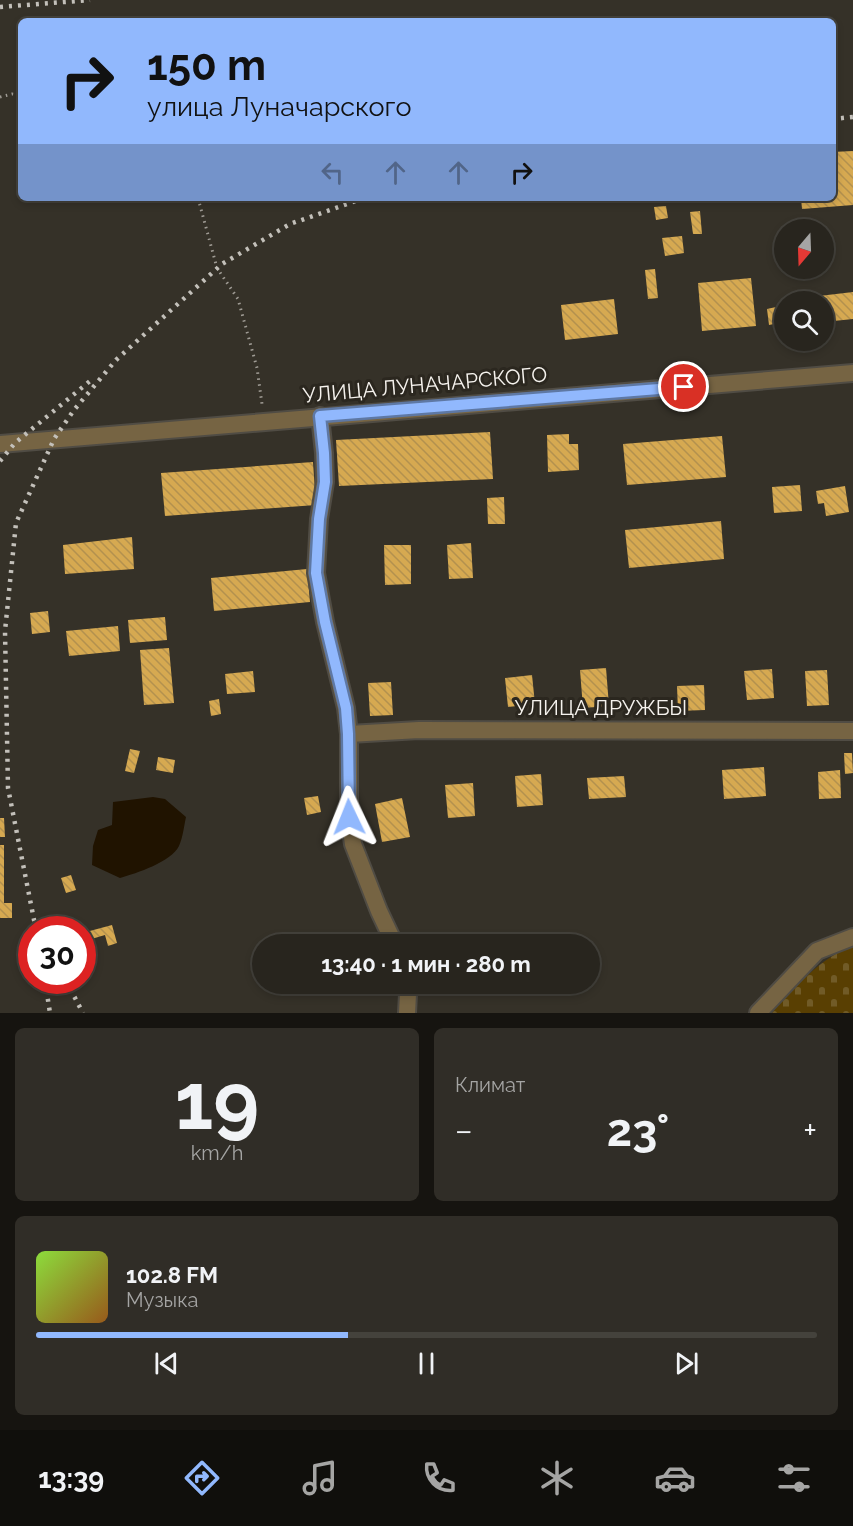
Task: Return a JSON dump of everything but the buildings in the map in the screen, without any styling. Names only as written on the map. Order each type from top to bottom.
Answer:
[{"type":"street","name":"УЛИЦА ЛУНАЧАРСКОГО","points":[[0,444],[853,373]]},
{"type":"street","points":[[320,416],[325,482],[319,519],[316,573],[325,622],[346,708],[349,817],[353,844],[390,934]]},
{"type":"street","name":"УЛИЦА ДРУЖБЫ","points":[[348,734],[419,730],[853,730]]},
{"type":"street","points":[[758,1013],[817,951],[853,937]]},
{"type":"street","points":[[407,1013],[408,994]]},
{"type":"path","points":[[0,97],[18,95]]},
{"type":"path","points":[[199,201],[217,268],[238,298],[257,368],[264,421]]},
{"type":"green space","points":[[853,945],[853,1013],[772,1013],[799,983],[819,966]]},
{"type":"shaded area","points":[[153,797],[165,799],[186,817],[180,843],[175,852],[153,866],[120,878],[92,865],[93,846],[98,830],[112,825],[113,802]]},
{"type":"railway","points":[[0,7],[90,0]]},
{"type":"railway","points":[[836,119],[853,117]]},
{"type":"railway","points":[[33,916],[8,788],[5,631],[16,523],[54,439],[74,410],[116,360],[222,264],[290,224],[355,201]]},
{"type":"railway","points":[[0,461],[15,443],[90,381]]},
{"type":"railway","points":[[47,994],[50,1013]]},
{"type":"railway","points":[[73,994],[83,1013]]},
{"type":"route","points":[[349,817],[346,708],[325,622],[316,573],[319,519],[325,482],[320,416],[684,387]]}]
